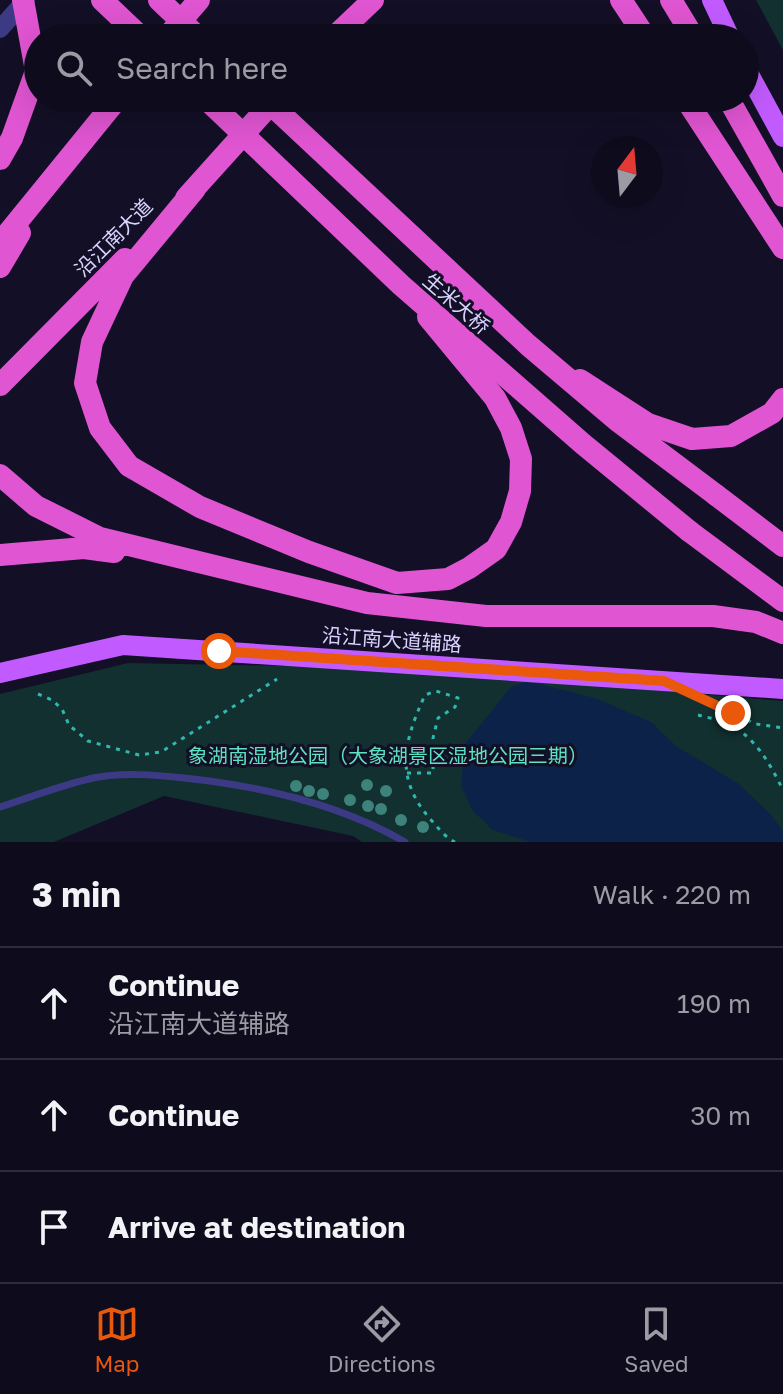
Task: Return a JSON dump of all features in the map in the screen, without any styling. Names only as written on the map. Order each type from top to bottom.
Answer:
[{"type":"highway","points":[[25,0],[29,24]]},
{"type":"highway","points":[[102,0],[127,24]]},
{"type":"highway","points":[[159,0],[184,24]]},
{"type":"highway","points":[[178,24],[199,0]]},
{"type":"highway","points":[[336,24],[354,0]]},
{"type":"highway","points":[[348,24],[373,0]]},
{"type":"highway","points":[[621,0],[637,24]]},
{"type":"highway","points":[[673,0],[686,24]]},
{"type":"highway","points":[[0,159],[12,138],[24,104]]},
{"type":"highway","points":[[0,243],[107,112]]},
{"type":"highway","name":"生米大桥","points":[[220,112],[401,285],[583,444],[689,531],[783,601]]},
{"type":"highway","name":"沿江南大道","points":[[0,385],[195,189],[264,112]]},
{"type":"highway","name":"生米大桥","points":[[279,112],[528,345],[619,422],[783,546]]},
{"type":"highway","points":[[694,112],[783,248]]},
{"type":"highway","points":[[736,112],[783,196]]},
{"type":"highway","points":[[0,267],[49,183]]},
{"type":"highway","points":[[195,189],[123,276],[92,342],[85,383],[100,428],[129,466],[200,507],[309,552],[397,583],[448,579],[496,549],[511,522],[520,491],[521,459],[511,428],[495,398],[401,285]]},
{"type":"highway","points":[[528,345],[648,424],[692,439],[731,436],[772,413],[783,399]]},
{"type":"highway","points":[[0,476],[36,506],[100,538],[367,603],[486,616],[713,616],[756,622],[783,633]]},
{"type":"highway","points":[[0,555],[84,548],[189,560]]},
{"type":"main road","points":[[712,0],[723,24]]},
{"type":"main road","points":[[759,93],[783,137]]},
{"type":"main road","name":"沿江南大道辅路","points":[[0,673],[123,645],[783,689]]},
{"type":"street","points":[[0,29],[25,0]]},
{"type":"lane","points":[[0,807],[94,778],[148,774],[232,783],[307,800],[388,832],[405,842]]},
{"type":"path","points":[[38,694],[62,709],[69,725],[88,741],[139,755],[161,752],[277,679]]},
{"type":"path","points":[[407,773],[433,773],[433,738],[438,718],[455,707],[458,698],[436,691],[425,695],[407,746],[407,773],[411,793],[447,838],[455,842]]},
{"type":"path","points":[[703,699],[756,724],[783,728]]},
{"type":"path","points":[[698,715],[728,723],[754,742],[783,790]]},
{"type":"green space","points":[[756,0],[783,0],[783,50]]},
{"type":"green space","name":"象湖南湿地公园（大象湖景区湿地公园三期）","points":[[128,663],[396,668],[783,701],[783,842],[362,842],[353,836],[164,796],[54,842],[0,842],[0,694]]},
{"type":"water","points":[[525,682],[595,698],[651,722],[676,746],[739,784],[771,815],[783,831],[783,842],[531,842],[493,830],[472,810],[461,785],[465,744],[511,687]]},
{"type":"route","points":[[219,651],[664,681],[733,713]]}]
